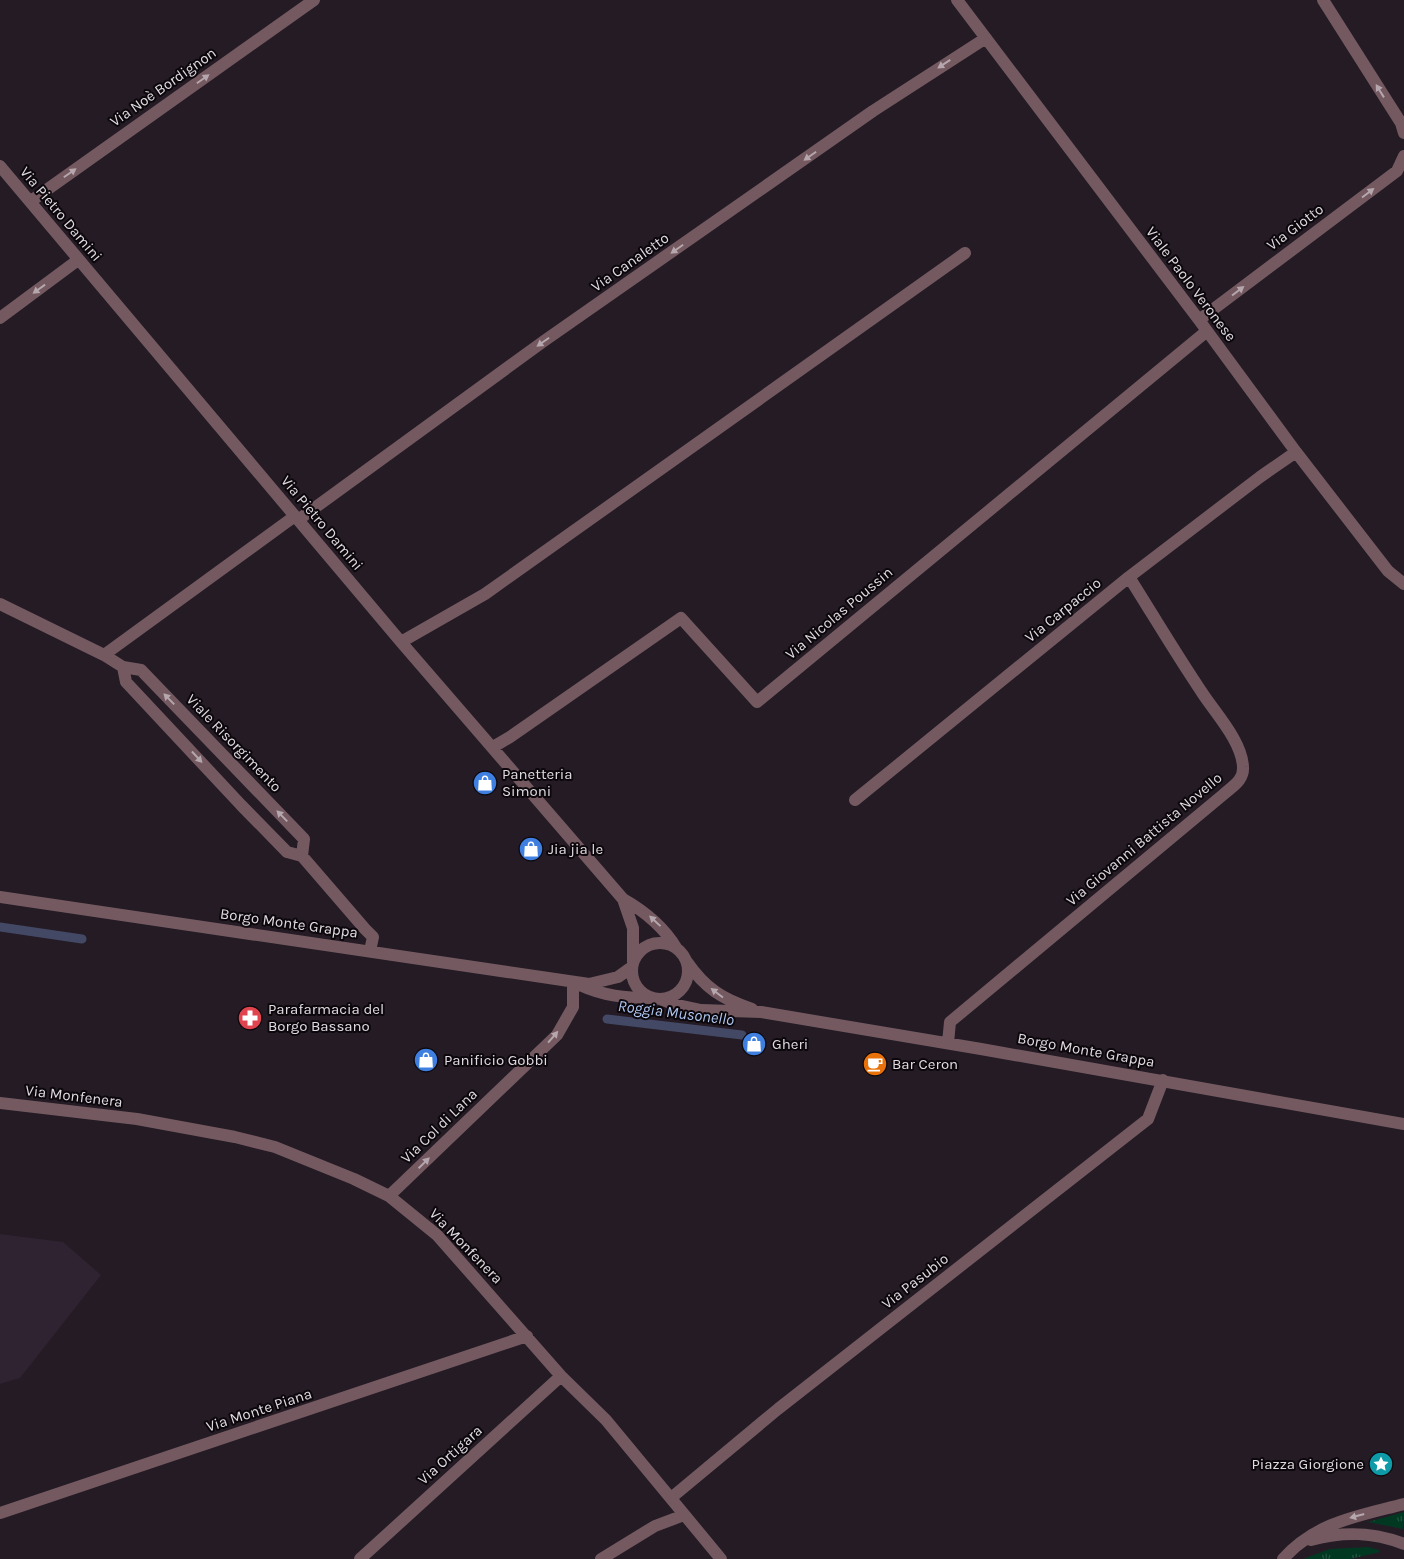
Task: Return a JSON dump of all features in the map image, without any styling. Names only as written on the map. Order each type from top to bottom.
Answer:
[{"type":"street","name":"Via Noè Bordignon","points":[[31,201],[314,0]]},
{"type":"street","name":"Viale Paolo Veronese","points":[[957,0],[1199,320],[1296,452],[1383,564],[1404,584]]},
{"type":"street","points":[[1323,0],[1401,123],[1404,133]]},
{"type":"street","name":"Via Canaletto","points":[[104,655],[552,336],[873,111],[986,38]]},
{"type":"street","name":"Via Giotto","points":[[1199,320],[1397,171],[1404,156]]},
{"type":"street","name":"Via Pietro Damini","points":[[0,166],[401,642],[624,899],[645,912],[656,922],[671,938],[681,954]]},
{"type":"street","points":[[401,642],[485,594],[965,253]]},
{"type":"street","points":[[0,318],[78,260]]},
{"type":"street","name":"Via Nicolas Poussin","points":[[493,747],[681,618],[756,702],[1207,331]]},
{"type":"street","name":"Via Carpaccio","points":[[855,800],[1129,577],[1260,477],[1296,452]]},
{"type":"street","name":"Via Giovanni Battista Novello","points":[[948,1043],[950,1022],[1242,777],[1244,768],[1235,740],[1201,691],[1129,577]]},
{"type":"street","name":"Viale Risorgimento","points":[[0,604],[104,655],[123,667],[140,670],[304,839],[302,856]]},
{"type":"street","points":[[123,667],[126,682],[287,852],[302,856],[373,937],[370,951]]},
{"type":"street","name":"Borgo Monte Grappa","points":[[0,897],[589,984],[618,976],[633,964],[644,949],[651,945],[664,944],[671,946],[681,954],[692,969],[717,994],[727,1000],[761,1012]]},
{"type":"street","name":"Via Pietro Damini","points":[[624,899],[633,928],[633,964]]},
{"type":"street","points":[[657,999],[674,995],[683,985],[688,973],[681,954]]},
{"type":"street","name":"Borgo Monte Grappa","points":[[633,964],[633,979],[642,993],[673,1004],[701,1010],[761,1012],[1163,1080],[1404,1124]]},
{"type":"street","name":"Borgo Monte Grappa","points":[[573,982],[596,992],[612,996],[657,999]]},
{"type":"street","name":"Via Col di Lana","points":[[389,1196],[557,1035],[573,1007],[573,982]]},
{"type":"street","name":"Via Pasubio","points":[[671,1498],[793,1398],[1148,1119],[1163,1080]]},
{"type":"street","name":"Via Monfenera","points":[[0,1103],[137,1119],[235,1137],[275,1147],[354,1178],[389,1196],[437,1235],[561,1376],[606,1420],[721,1559]]},
{"type":"street","name":"Via Monte Piana","points":[[0,1513],[527,1336]]},
{"type":"street","name":"Via Ortigara","points":[[360,1559],[561,1376]]},
{"type":"street","points":[[1283,1559],[1295,1546],[1332,1524],[1404,1504]]},
{"type":"street","points":[[601,1559],[655,1526],[684,1515]]},
{"type":"street","points":[[1295,1546],[1321,1537],[1348,1533],[1368,1534],[1404,1544]]},
{"type":"shaded area","points":[[0,1234],[63,1242],[101,1275],[20,1378],[0,1384]]},
{"type":"green space","points":[[1404,1512],[1403,1529],[1368,1522]]},
{"type":"green space","points":[[1368,1547],[1380,1552],[1350,1559],[1303,1559],[1330,1549]]},
{"type":"waterway","name":"Roggia Musonello","points":[[0,927],[82,939]]},
{"type":"waterway","name":"Roggia Musonello","points":[[607,1019],[742,1035]]},
{"type":"place","name":"Panetteria Simoni","points":[[485,783]]},
{"type":"place","name":"Jia jia le","points":[[531,849]]},
{"type":"place","name":"Parafarmacia del Borgo Bassano","points":[[250,1018]]},
{"type":"place","name":"Gheri","points":[[754,1044]]},
{"type":"place","name":"Panificio Gobbi","points":[[426,1060]]},
{"type":"place","name":"Bar Ceron","points":[[875,1064]]},
{"type":"place","name":"Piazza Giorgione","points":[[1381,1464]]}]
